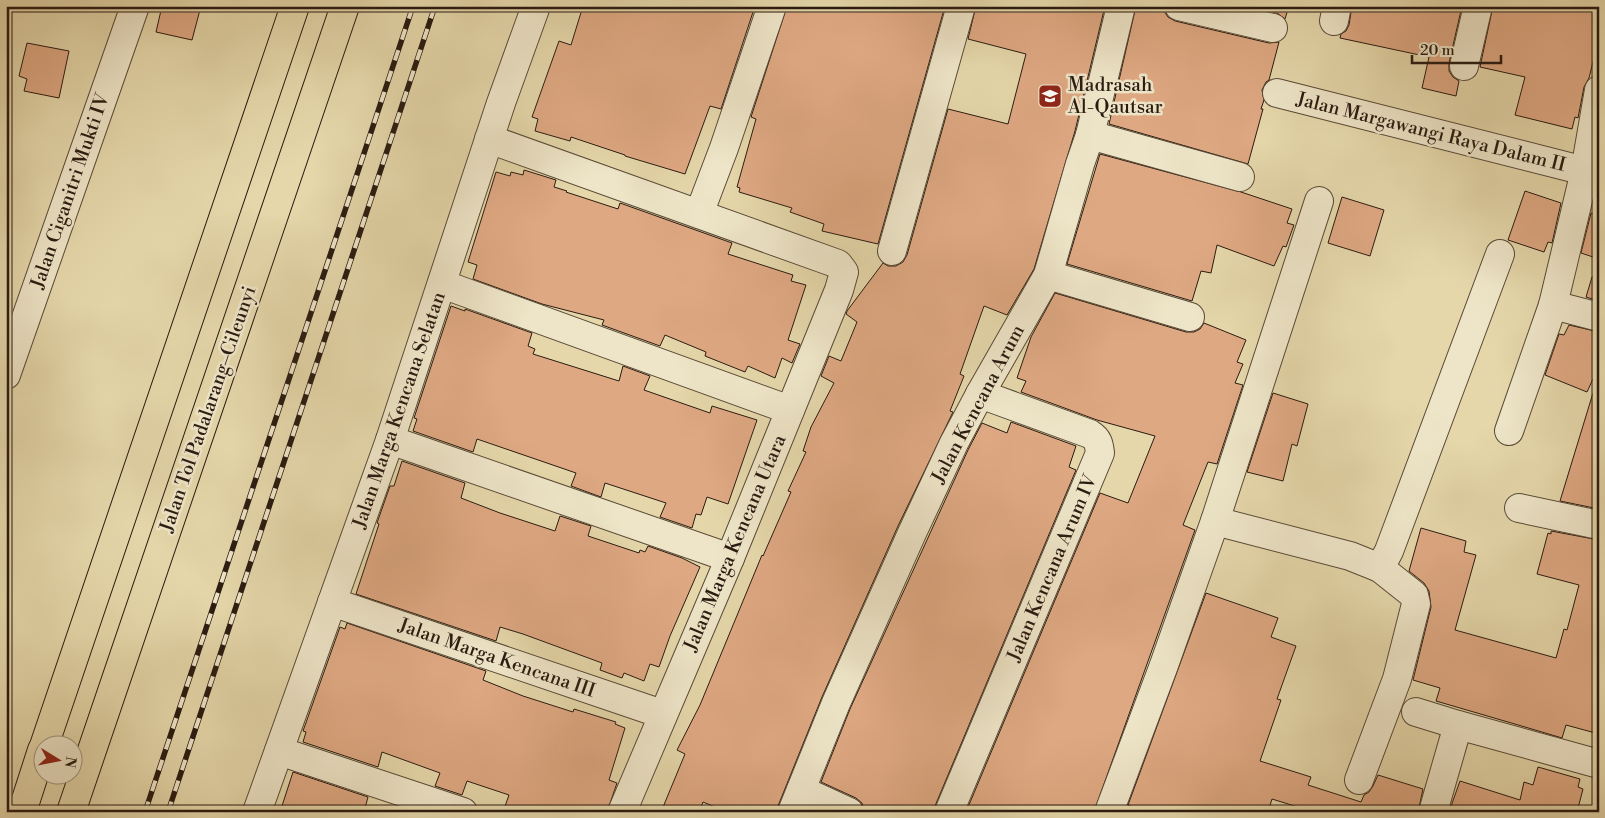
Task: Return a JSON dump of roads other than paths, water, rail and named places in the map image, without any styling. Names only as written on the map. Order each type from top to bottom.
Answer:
[{"type":"highway","points":[[47,736],[295,6]]},
{"type":"highway","name":"Jalan Tol Padalarang–Cileunyi","points":[[71,812],[345,6]]},
{"type":"highway","points":[[22,812],[32,781]]},
{"type":"street","name":"Jalan Ciganitri Mukti IV","points":[[6,375],[135,6]]},
{"type":"street","name":"Jalan Marga Kencana Selatan","points":[[257,812],[390,440],[489,139],[536,6]]},
{"type":"street","points":[[489,139],[699,214],[724,148],[772,6]]},
{"type":"street","points":[[892,251],[961,6]]},
{"type":"street","name":"Jalan Kencana Arum","points":[[797,801],[836,703],[954,443],[1048,275],[1090,135],[1121,6]]},
{"type":"street","points":[[1179,6],[1273,28]]},
{"type":"street","points":[[1464,66],[1478,6]]},
{"type":"street","name":"Jalan Margawangi Raya Dalam II","points":[[1277,93],[1585,171]]},
{"type":"street","points":[[1509,431],[1553,305],[1585,171],[1598,104]]},
{"type":"street","points":[[1090,135],[1240,177]]},
{"type":"street","points":[[1109,812],[1215,521],[1318,201]]},
{"type":"street","name":"Jalan Marga Kencana Utara","points":[[622,812],[662,714],[730,558],[839,290],[844,272],[838,264],[699,214]]},
{"type":"street","points":[[1380,568],[1389,551],[1500,254]]},
{"type":"street","points":[[1048,275],[1190,318]]},
{"type":"street","points":[[442,284],[790,410]]},
{"type":"street","points":[[1553,305],[1599,316]]},
{"type":"street","name":"Jalan Kencana Arum IV","points":[[949,812],[1100,453],[1096,438],[1090,434],[980,394]]},
{"type":"street","points":[[390,440],[730,558]]},
{"type":"street","points":[[1519,508],[1599,525]]},
{"type":"street","points":[[1215,521],[1350,556],[1380,568],[1414,594],[1416,604],[1397,679],[1359,780]]},
{"type":"street","name":"Jalan Marga Kencana III","points":[[332,602],[662,714]]},
{"type":"street","points":[[1416,712],[1599,764]]},
{"type":"street","points":[[1433,812],[1463,726]]},
{"type":"street","points":[[279,751],[463,812]]},
{"type":"street","points":[[797,801],[849,812]]},
{"type":"railway","points":[[145,812],[413,6]]},
{"type":"railway","points":[[168,812],[435,6]]},
{"type":"place","name":"Madrasah Al-Qautsar","points":[[1050,96]]}]
